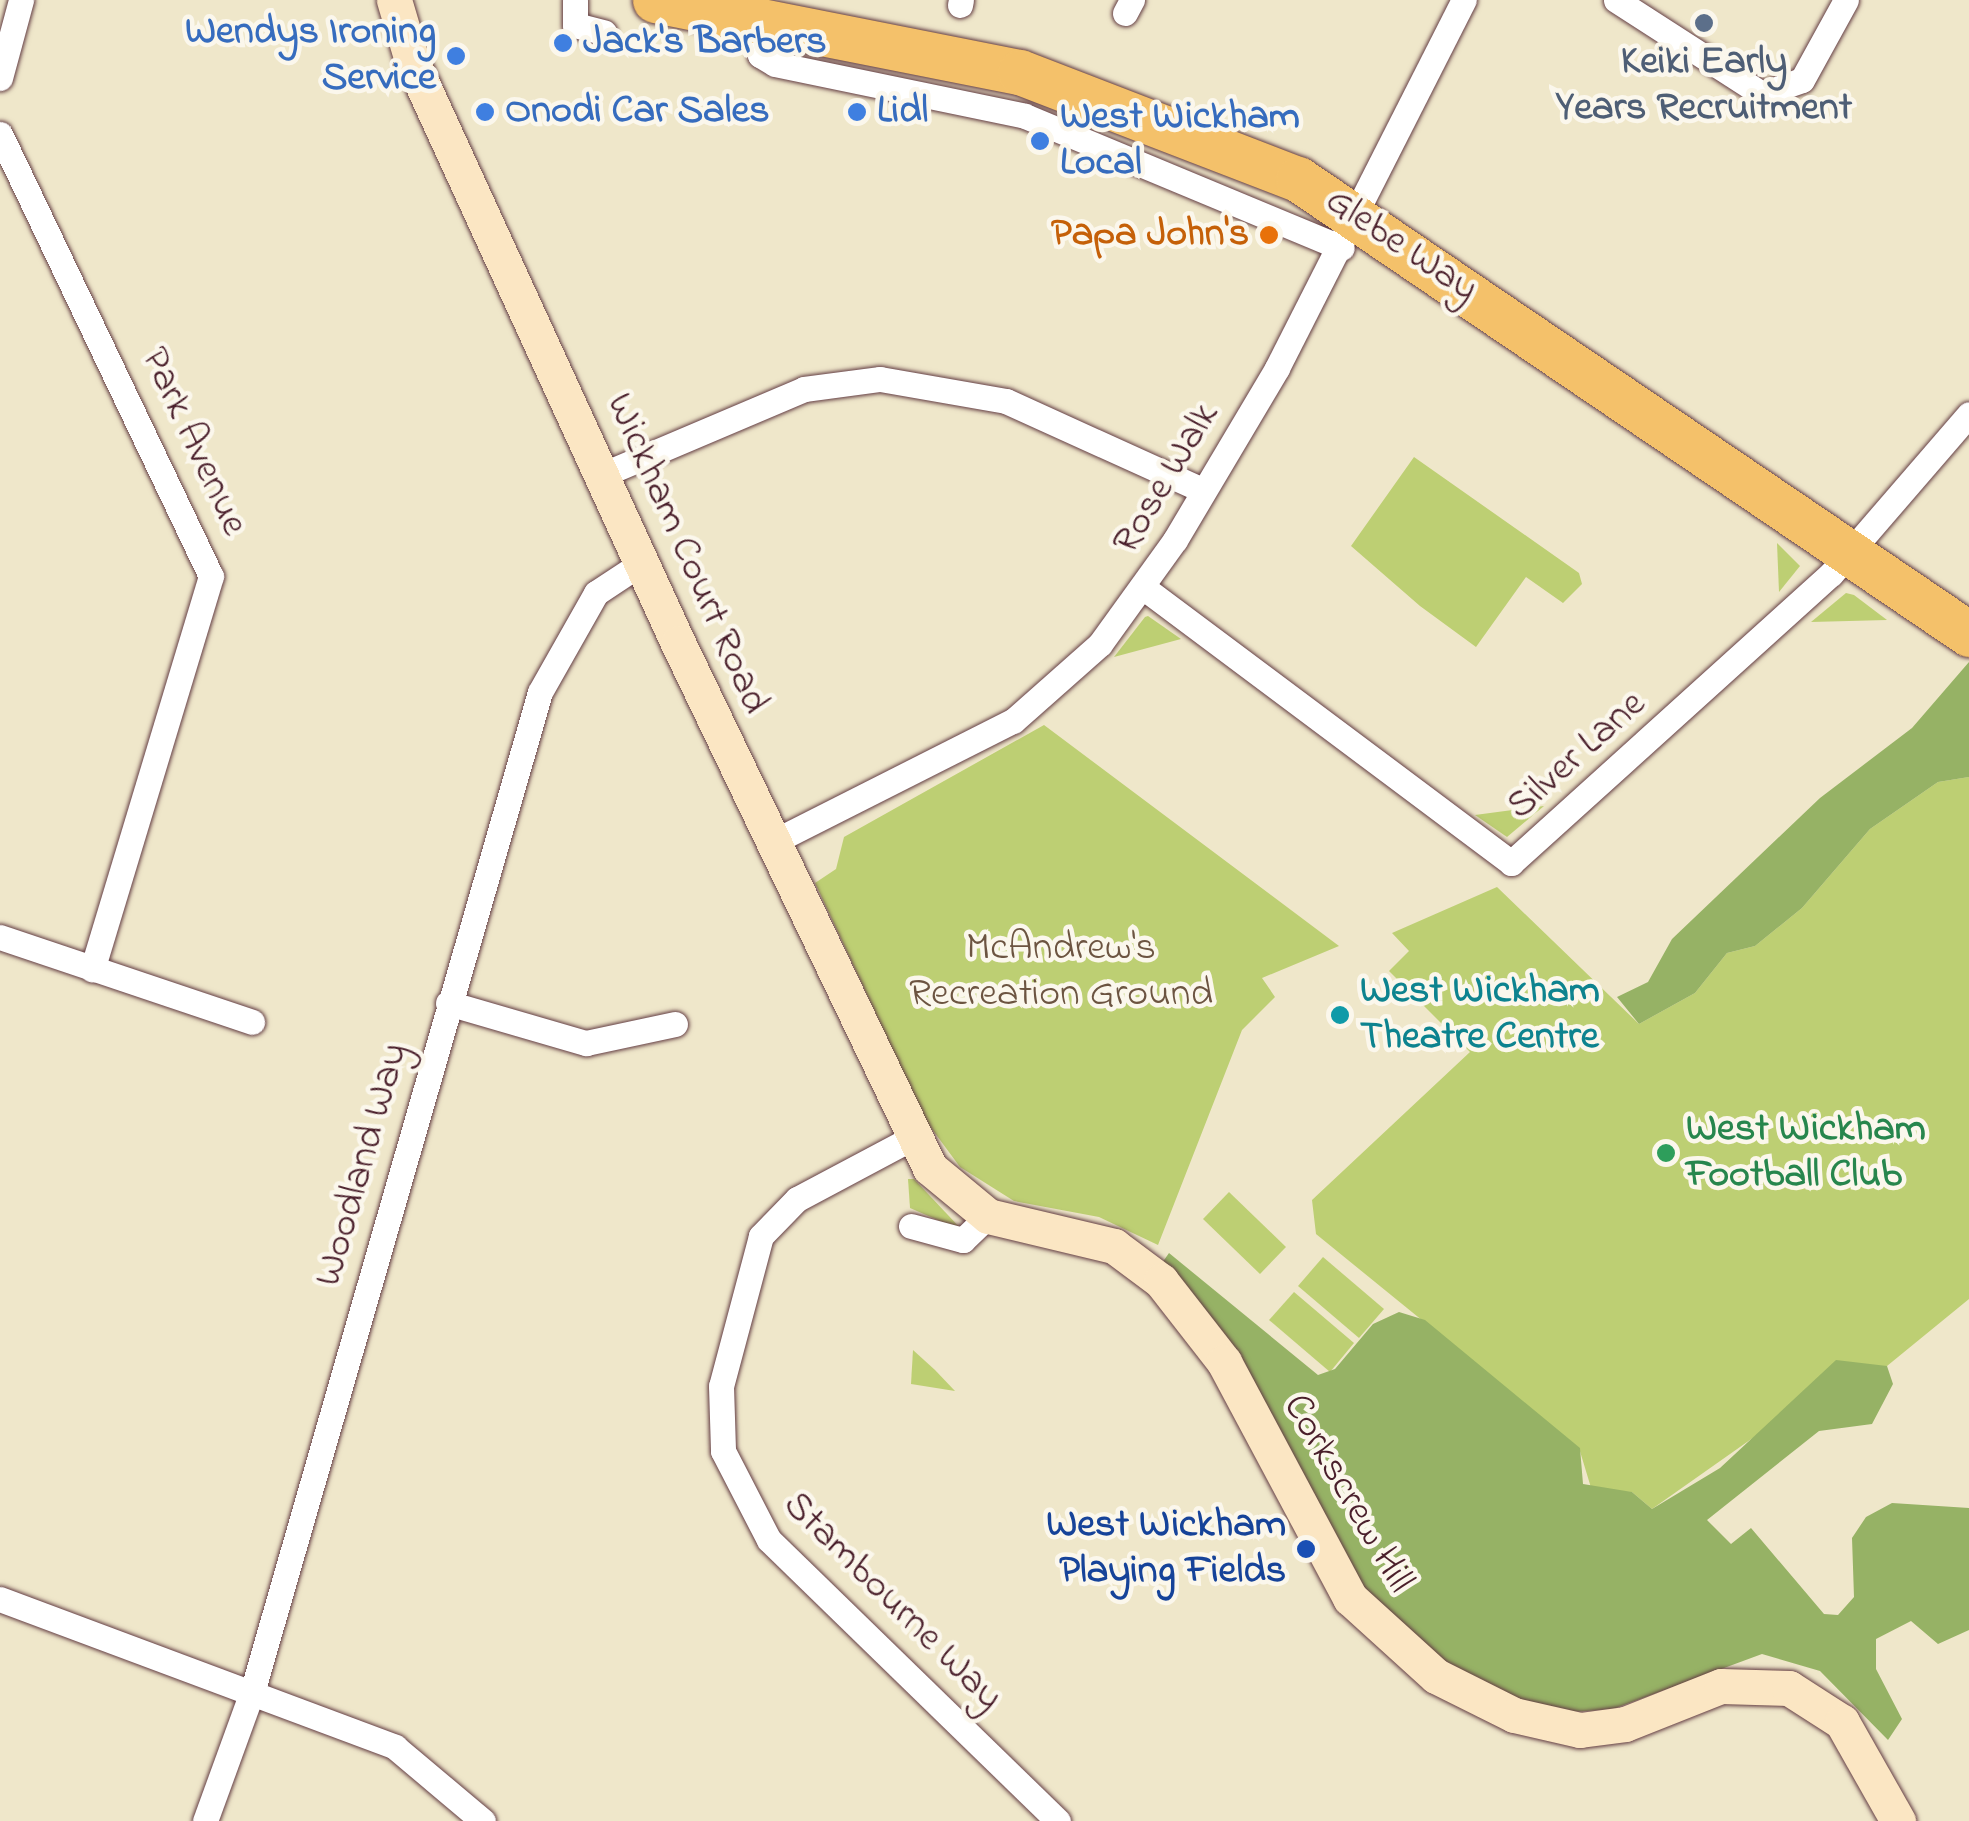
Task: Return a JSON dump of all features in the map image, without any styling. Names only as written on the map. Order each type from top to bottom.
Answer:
[{"type":"highway","name":"Glebe Way","points":[[656,0],[758,18],[993,86],[1202,137],[1852,552],[1969,634]]},
{"type":"street","points":[[0,78],[21,0]]},
{"type":"street","name":"Wickham Court Road","points":[[394,0],[413,64],[910,1139]]},
{"type":"street","points":[[575,0],[575,25],[604,32]]},
{"type":"street","name":"Rose Walk","points":[[771,843],[1040,705],[1144,588],[1204,492],[1351,231],[1464,0]]},
{"type":"street","points":[[1616,0],[1762,94],[1802,80],[1846,0]]},
{"type":"street","name":"Park Avenue","points":[[0,134],[211,576],[92,970]]},
{"type":"street","points":[[604,474],[804,389],[880,380],[1006,401],[1204,492]]},
{"type":"street","name":"Silver Lane","points":[[1144,588],[1510,863],[1852,552],[1969,414]]},
{"type":"street","name":"Woodland Way","points":[[205,1821],[253,1689],[448,1003],[554,657],[602,586],[643,562]]},
{"type":"street","points":[[0,937],[252,1022]]},
{"type":"street","points":[[448,1003],[586,1043],[675,1024]]},
{"type":"street","name":"Corkscrew Hill","points":[[910,1139],[950,1190],[988,1216],[1114,1246],[1162,1280],[1224,1362],[1350,1598],[1420,1665],[1514,1715],[1571,1730],[1625,1724],[1732,1684],[1789,1688],[1842,1722],[1898,1821]]},
{"type":"street","name":"Stambourne Way","points":[[910,1139],[797,1199],[768,1226],[723,1374],[723,1450],[770,1540],[1058,1821]]},
{"type":"street","points":[[911,1226],[963,1240],[988,1216]]},
{"type":"street","points":[[0,1599],[253,1689],[397,1748],[484,1821]]},
{"type":"green space","points":[[1414,457],[1579,573],[1582,584],[1563,603],[1526,577],[1476,647],[1420,606],[1351,546]]},
{"type":"green space","points":[[1777,543],[1800,566],[1779,592]]},
{"type":"green space","points":[[1846,593],[1854,595],[1887,620],[1811,622]]},
{"type":"green space","points":[[1145,617],[1181,639],[1114,657]]},
{"type":"green space","points":[[1969,662],[1969,777],[1938,782],[1870,829],[1802,908],[1755,946],[1727,953],[1695,993],[1639,1024],[1617,997],[1648,982],[1672,939],[1820,798],[1912,728]]},
{"type":"green space","name":"McAndrew's Recreation Ground","points":[[1044,725],[1339,946],[1262,978],[1275,997],[1242,1030],[1158,1245],[1099,1217],[1014,1201],[960,1167],[926,1121],[815,883],[836,869],[844,837]]},
{"type":"green space","name":"West Wickham Football Club","points":[[1969,777],[1969,1299],[1887,1366],[1757,1435],[1652,1509],[1632,1492],[1592,1491],[1579,1448],[1316,1234],[1312,1200],[1470,1052],[1389,971],[1409,951],[1392,933],[1497,887],[1639,1024],[1695,993],[1727,953],[1755,946],[1802,908],[1870,829],[1938,782]]},
{"type":"green space","points":[[1544,806],[1507,837],[1475,815],[1505,811]]},
{"type":"green space","points":[[908,1179],[914,1179],[963,1231],[910,1208]]},
{"type":"green space","points":[[1229,1192],[1286,1247],[1260,1274],[1203,1219]]},
{"type":"green space","points":[[1169,1253],[1318,1375],[1335,1369],[1373,1324],[1399,1312],[1425,1320],[1580,1448],[1583,1484],[1632,1492],[1652,1509],[1720,1468],[1836,1360],[1887,1366],[1893,1384],[1872,1424],[1819,1431],[1707,1520],[1731,1544],[1751,1528],[1824,1614],[1838,1615],[1854,1597],[1852,1538],[1866,1517],[1892,1503],[1969,1508],[1969,1630],[1938,1644],[1911,1621],[1876,1639],[1876,1669],[1902,1719],[1888,1740],[1820,1671],[1762,1654],[1613,1709],[1572,1712],[1513,1698],[1441,1662],[1354,1587],[1162,1263]]},
{"type":"green space","points":[[1323,1257],[1384,1309],[1359,1338],[1298,1286]]},
{"type":"green space","points":[[1294,1292],[1354,1343],[1330,1372],[1269,1320]]},
{"type":"green space","points":[[913,1350],[935,1370],[955,1391],[911,1384]]},
{"type":"place","name":"Keiki Early Years Recruitment","points":[[1704,23]]},
{"type":"place","name":"Jack's Barbers","points":[[563,43]]},
{"type":"place","name":"Wendys Ironing Service","points":[[456,56]]},
{"type":"place","name":"Onodi Car Sales","points":[[485,112]]},
{"type":"place","name":"Lidl","points":[[857,112]]},
{"type":"place","name":"West Wickham Local","points":[[1040,141]]},
{"type":"place","name":"Papa John's","points":[[1269,235]]},
{"type":"place","name":"West Wickham Theatre Centre","points":[[1340,1015]]},
{"type":"place","name":"West Wickham Football Club","points":[[1666,1153]]},
{"type":"place","name":"West Wickham Playing Fields","points":[[1306,1549]]}]
